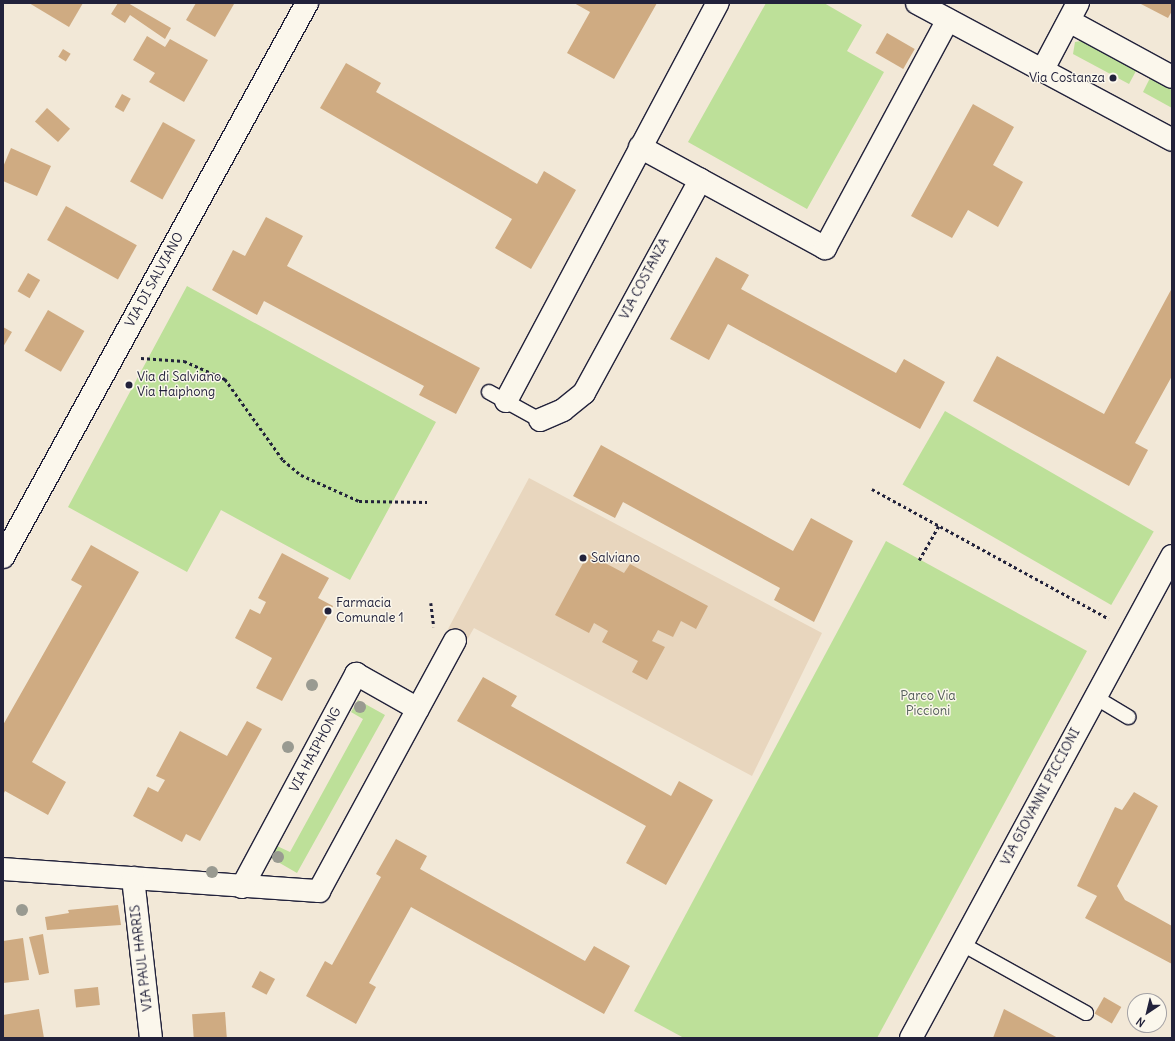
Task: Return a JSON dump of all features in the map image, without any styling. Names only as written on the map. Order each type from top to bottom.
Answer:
[{"type":"street","name":"VIA DI SALVIANO","points":[[3,557],[307,3]]},
{"type":"street","points":[[497,397],[640,147],[718,3]]},
{"type":"street","points":[[917,3],[1172,140]]},
{"type":"street","points":[[1042,71],[1074,12],[1172,77]]},
{"type":"street","points":[[640,147],[825,248],[948,20]]},
{"type":"street","name":"VIA COSTANZA","points":[[540,420],[563,410],[584,392],[700,180]]},
{"type":"street","name":"VIA GIOVANNI PICCIONI","points":[[911,1038],[1172,556]]},
{"type":"street","points":[[3,870],[319,891],[455,641]]},
{"type":"street","name":"VIA HAIPHONG","points":[[242,887],[356,674],[418,709]]},
{"type":"street","name":"VIA PAUL HARRIS","points":[[133,878],[151,1038]]},
{"type":"lane","points":[[497,397],[540,420]]},
{"type":"lane","points":[[1095,697],[1128,717]]},
{"type":"lane","points":[[962,944],[1086,1013]]},
{"type":"path","points":[[114,356],[184,362],[225,379],[283,460],[301,475],[359,501],[426,502]]},
{"type":"path","points":[[872,489],[1131,631]]},
{"type":"path","points":[[919,560],[939,526]]},
{"type":"shaded area","name":"Salviano","points":[[529,478],[822,633],[752,776],[474,628],[467,640],[448,629]]},
{"type":"green space","points":[[766,3],[824,3],[862,25],[847,51],[884,72],[807,209],[688,142]]},
{"type":"green space","points":[[1081,41],[1136,71],[1129,84],[1073,54],[1075,42]]},
{"type":"green space","points":[[1150,78],[1172,90],[1172,108],[1143,92]]},
{"type":"green space","points":[[187,286],[436,422],[350,580],[221,510],[187,572],[68,507]]},
{"type":"green space","points":[[945,411],[1154,531],[1111,605],[902,485]]},
{"type":"green space","name":"Parco Via Piccioni","points":[[886,541],[1087,651],[877,1038],[684,1038],[634,1011]]},
{"type":"green space","points":[[358,700],[385,715],[297,873],[271,858],[277,846],[290,852],[363,719],[351,712]]},
{"type":"building","points":[[29,3],[83,3],[69,27]]},
{"type":"building","points":[[118,3],[128,3],[171,28],[165,39],[130,15],[125,23],[111,14]]},
{"type":"building","points":[[196,3],[234,4],[215,37],[186,20]]},
{"type":"building","points":[[574,3],[657,3],[614,79],[567,53],[590,12]]},
{"type":"building","points":[[1139,3],[1172,3],[1172,11],[1168,18]]},
{"type":"building","points":[[887,33],[915,49],[903,69],[876,53]]},
{"type":"building","points":[[147,36],[165,47],[170,39],[208,60],[184,102],[149,82],[155,73],[133,60]]},
{"type":"building","points":[[63,49],[71,54],[66,61],[58,57]]},
{"type":"building","points":[[346,63],[381,83],[376,92],[537,184],[544,171],[576,190],[531,269],[495,248],[512,219],[320,108]]},
{"type":"building","points":[[122,94],[131,99],[123,112],[115,107]]},
{"type":"building","points":[[973,104],[1014,127],[993,165],[1023,182],[998,227],[968,210],[952,238],[911,216]]},
{"type":"building","points":[[47,108],[70,129],[58,142],[35,121]]},
{"type":"building","points":[[163,122],[195,140],[162,199],[130,181]]},
{"type":"building","points":[[11,148],[51,166],[37,196],[3,181],[3,167]]},
{"type":"building","points":[[66,206],[137,245],[118,279],[47,240]]},
{"type":"building","points":[[266,217],[303,236],[287,266],[480,368],[456,414],[419,395],[424,386],[264,301],[257,315],[212,290],[233,250],[245,256]]},
{"type":"building","points":[[716,257],[749,275],[741,289],[896,373],[904,359],[945,382],[920,429],[728,324],[709,360],[670,339]]},
{"type":"building","points":[[28,273],[40,280],[30,298],[18,291]]},
{"type":"building","points":[[1172,288],[1172,376],[1135,443],[1148,450],[1129,486],[973,401],[997,356],[1104,414]]},
{"type":"building","points":[[48,310],[84,331],[61,372],[24,351]]},
{"type":"building","points":[[3,327],[12,332],[3,347]]},
{"type":"building","points":[[601,445],[793,551],[811,518],[853,541],[814,622],[774,600],[780,588],[623,502],[615,518],[573,496]]},
{"type":"building","points":[[91,545],[139,572],[32,762],[66,782],[48,815],[5,791],[3,795],[3,725],[82,586],[71,580]]},
{"type":"building","points":[[282,553],[329,578],[318,598],[333,606],[282,701],[256,688],[272,658],[235,638],[250,609],[260,614],[266,602],[258,598]]},
{"type":"building","points":[[588,554],[624,573],[630,564],[708,606],[696,629],[681,621],[673,637],[658,630],[652,641],[665,647],[647,680],[632,672],[638,661],[602,642],[608,631],[594,623],[589,633],[555,615]]},
{"type":"building","points":[[483,677],[517,696],[511,706],[671,796],[679,781],[713,800],[666,885],[626,863],[646,826],[457,721]]},
{"type":"building","points":[[247,721],[262,729],[200,841],[186,834],[182,842],[133,816],[148,787],[158,792],[165,780],[156,776],[180,731],[227,756]]},
{"type":"building","points":[[1134,792],[1158,806],[1117,886],[1125,900],[1172,926],[1172,964],[1085,918],[1097,896],[1077,886],[1115,807],[1122,810]]},
{"type":"building","points":[[396,839],[427,856],[420,869],[585,961],[594,946],[630,966],[604,1014],[411,907],[369,983],[376,987],[356,1024],[306,996],[325,961],[332,965],[381,877],[376,874]]},
{"type":"building","points":[[118,905],[121,925],[47,930],[45,917],[69,913],[68,910]]},
{"type":"building","points":[[43,934],[49,973],[39,975],[29,937]]},
{"type":"building","points":[[23,938],[29,980],[3,983],[3,941]]},
{"type":"building","points":[[260,971],[275,979],[267,995],[252,987]]},
{"type":"building","points":[[98,987],[100,1005],[76,1007],[74,990]]},
{"type":"building","points":[[1104,997],[1121,1007],[1112,1023],[1094,1013]]},
{"type":"building","points":[[39,1009],[44,1038],[3,1038],[3,1015]]},
{"type":"building","points":[[1004,1009],[1058,1038],[993,1038]]},
{"type":"building","points":[[225,1012],[227,1038],[194,1038],[192,1014]]},
{"type":"place","name":"Via Costanza","points":[[1113,78]]},
{"type":"place","name":"Via di Salviano Via Haiphong","points":[[129,385]]},
{"type":"place","name":"Salviano","points":[[583,558]]},
{"type":"place","name":"Farmacia Comunale 1","points":[[328,611]]}]
